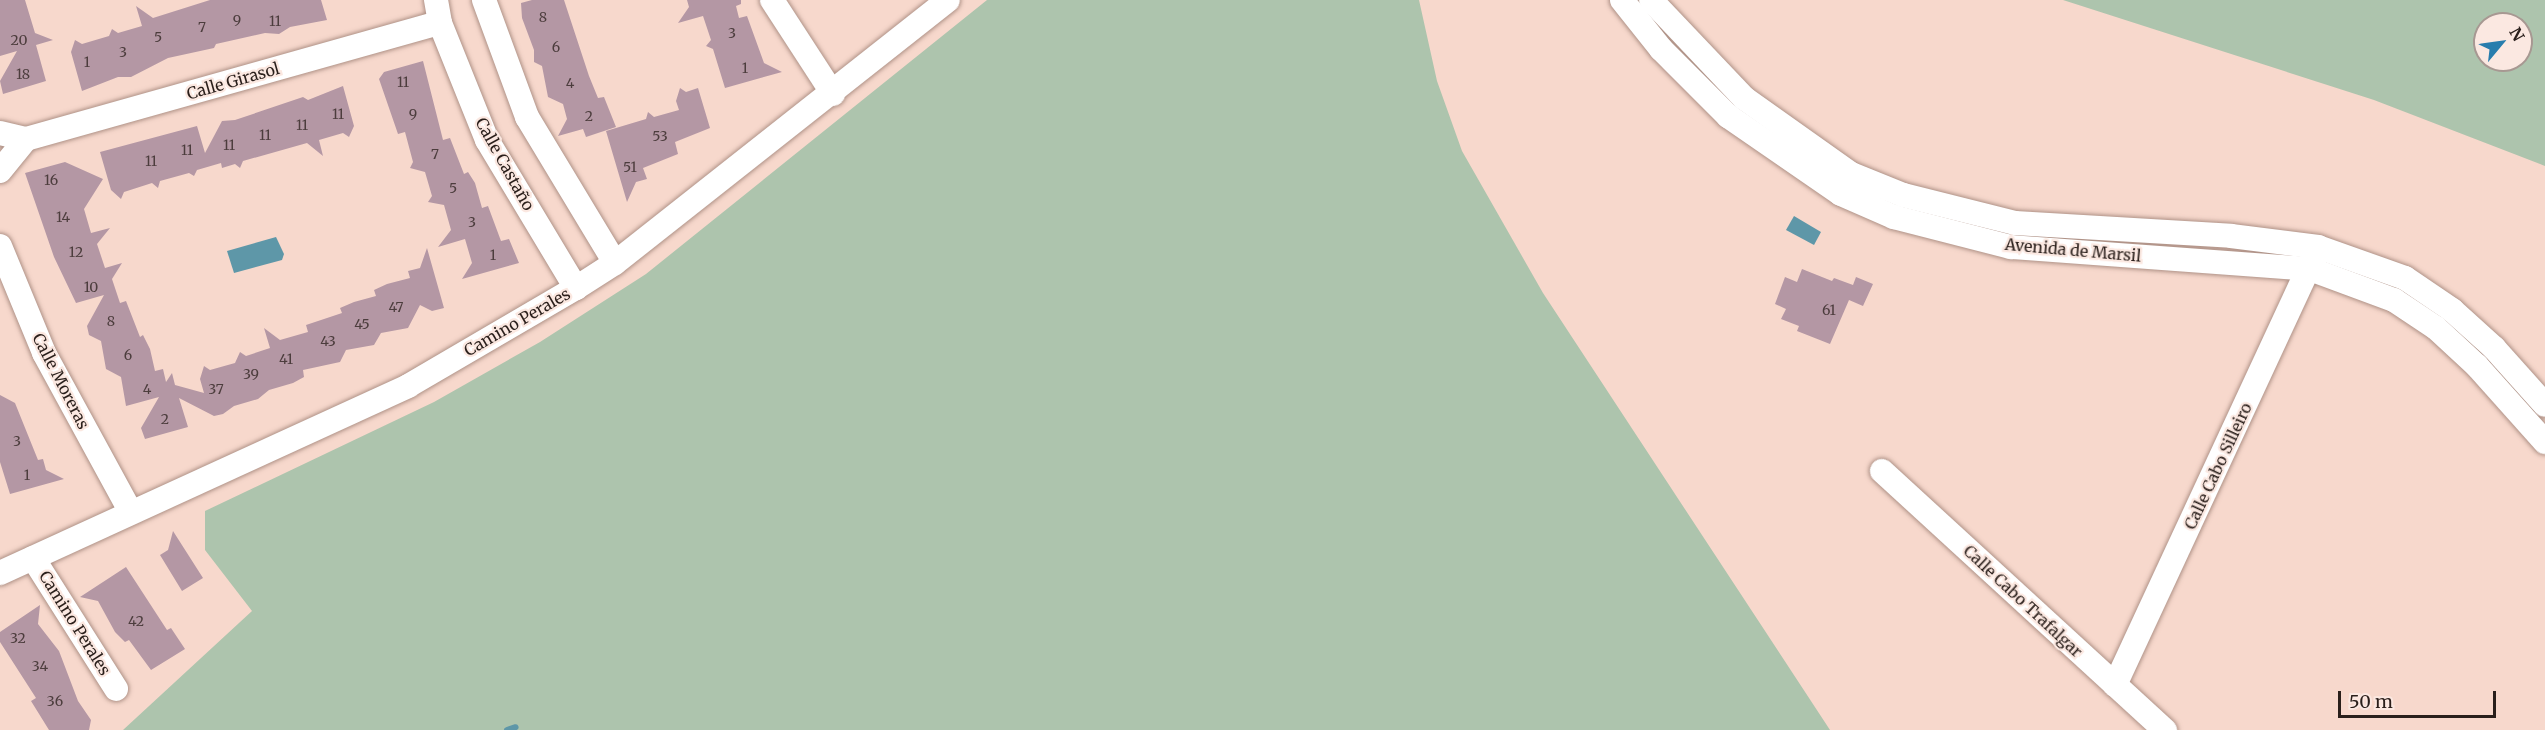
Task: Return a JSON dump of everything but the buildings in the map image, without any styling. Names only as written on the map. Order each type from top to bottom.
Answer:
[{"type":"street","points":[[484,0],[527,117],[615,263]]},
{"type":"street","points":[[772,0],[833,94]]},
{"type":"street","name":"Camino Perales","points":[[0,573],[130,511],[408,386],[576,288],[615,263],[833,94],[948,0]]},
{"type":"street","name":"Avenida de Marsil","points":[[1622,0],[1661,49],[1728,116],[1841,194],[1894,218],[2011,247],[2310,269],[2394,300],[2436,328],[2477,366],[2545,442]]},
{"type":"street","name":"Avenida de Marsil","points":[[1651,0],[1744,98],[1851,174],[1903,195],[2015,223],[2231,236],[2318,247],[2406,278],[2452,310],[2494,348],[2545,405]]},
{"type":"street","name":"Calle Girasol","points":[[26,140],[438,12]]},
{"type":"street","name":"Calle Castaño","points":[[438,12],[487,140],[576,288]]},
{"type":"street","points":[[0,133],[26,140],[0,171]]},
{"type":"street","name":"Calle Moreras","points":[[0,246],[44,353],[130,511]]},
{"type":"street","name":"Calle Cabo Silleiro","points":[[2115,685],[2310,269],[2318,247]]},
{"type":"street","name":"Calle Cabo Trafalgar","points":[[1882,471],[2164,730]]},
{"type":"street","name":"Camino Perales","points":[[33,558],[116,689]]},
{"type":"green space","points":[[987,0],[1419,0],[1437,81],[1462,151],[1543,293],[1830,730],[123,730],[252,611],[205,550],[205,511],[434,402],[540,342],[646,274]]},
{"type":"green space","points":[[2063,0],[2545,0],[2545,166],[2374,100]]},
{"type":"water","points":[[1794,216],[1821,232],[1814,245],[1786,230]]},
{"type":"water","points":[[276,237],[284,254],[282,260],[234,273],[227,251]]},
{"type":"waterway","points":[[507,730],[516,727]]}]
